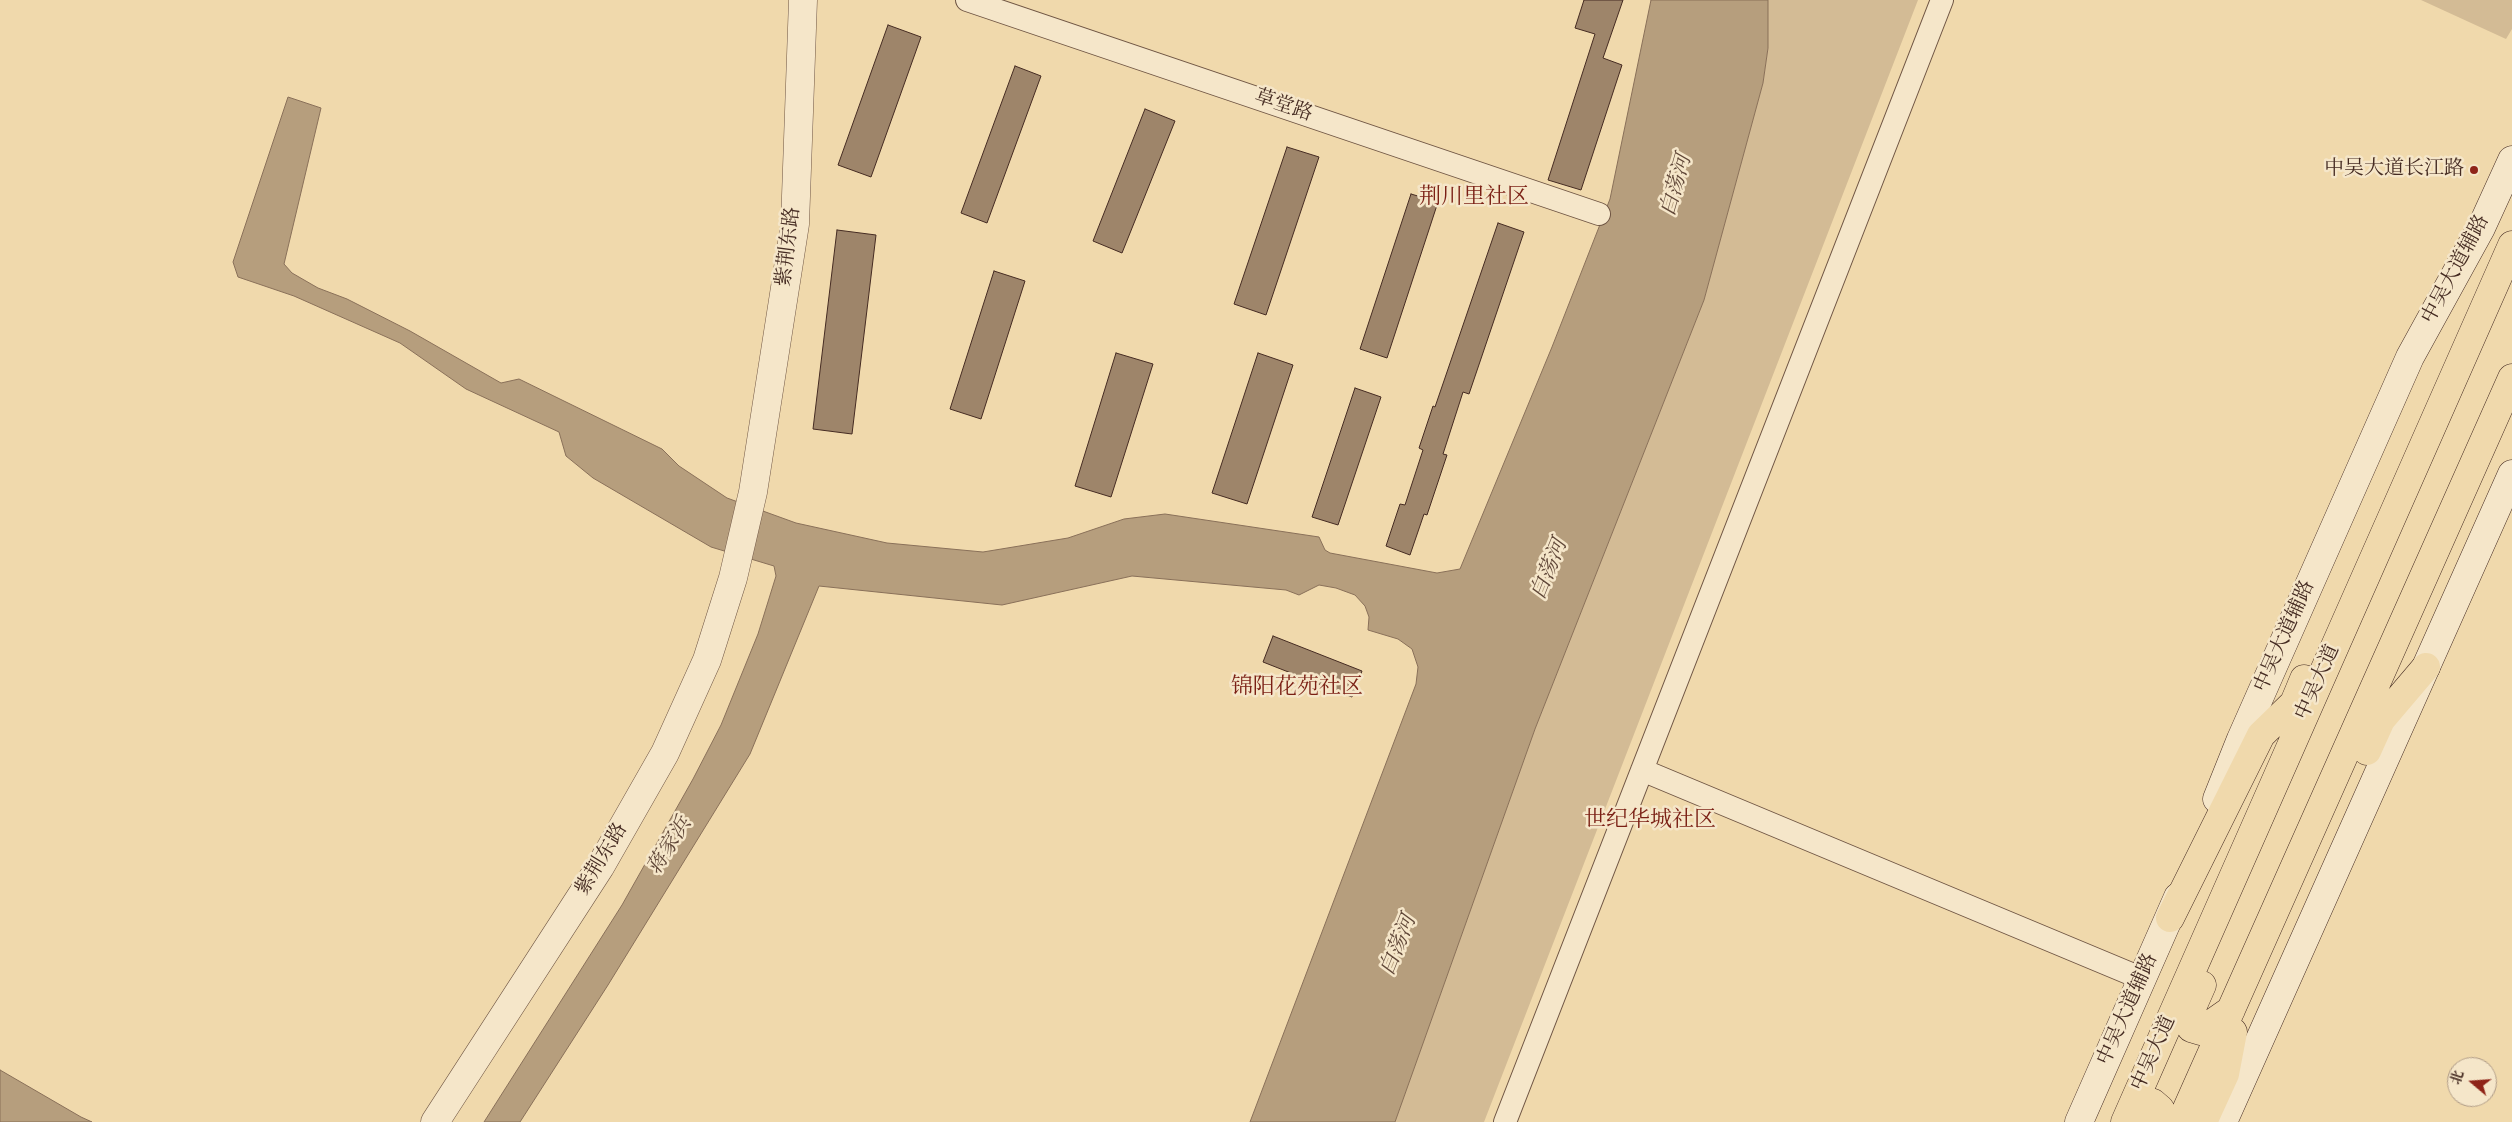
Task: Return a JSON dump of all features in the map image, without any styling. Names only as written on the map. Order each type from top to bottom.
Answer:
[{"type":"main road","name":"中吴大道","points":[[2127,1122],[2512,245]]},
{"type":"main road","points":[[2181,1122],[2512,378]]},
{"type":"main road","points":[[2170,918],[2260,735],[2294,704],[2320,640],[2364,580]]},
{"type":"main road","points":[[2304,848],[2354,780],[2381,720],[2426,667]]},
{"type":"main road","points":[[2236,999],[2201,1031],[2191,1028],[2190,1010],[2262,850],[2276,781]]},
{"type":"main road","points":[[2203,1122],[2225,1074],[2236,999]]},
{"type":"main road","points":[[2127,1122],[2143,1108],[2153,1103],[2160,1109],[2158,1122]]},
{"type":"street","name":"紫荆东路","points":[[758,492],[795,224],[803,0]]},
{"type":"street","name":"紫荆东路","points":[[758,492],[802,253],[809,146],[814,0]]},
{"type":"street","name":"草堂路","points":[[967,0],[1599,214]]},
{"type":"street","points":[[1505,1122],[1942,0]]},
{"type":"street","name":"中吴大道辅路","points":[[2079,1122],[2170,918],[2241,739],[2410,357],[2482,228],[2512,160]]},
{"type":"street","points":[[2223,1122],[2426,667],[2510,485]]},
{"type":"street","points":[[738,578],[758,492]]},
{"type":"street","name":"紫荆东路","points":[[435,1122],[600,867],[665,753],[708,660],[738,578]]},
{"type":"street","name":"紫荆东路","points":[[452,1122],[603,888],[658,792],[706,693],[728,635],[738,578]]},
{"type":"street","points":[[1642,770],[2143,978]]},
{"type":"shaded area","points":[[1768,0],[1918,0],[1484,1122],[1395,1122],[1535,729],[1704,300],[1763,83],[1768,48]]},
{"type":"shaded area","points":[[2421,0],[2512,0],[2512,29],[2506,39]]},
{"type":"water","points":[[1651,0],[1768,0],[1768,48],[1763,83],[1704,300],[1535,729],[1395,1122],[1250,1122],[1416,684],[1418,667],[1412,649],[1398,639],[1368,630],[1369,617],[1365,606],[1355,595],[1336,588],[1319,585],[1299,595],[1286,590],[1132,576],[1002,605],[819,586],[750,754],[608,985],[520,1122],[484,1122],[622,905],[693,779],[721,725],[758,634],[776,576],[774,566],[711,547],[593,478],[566,456],[559,432],[466,389],[400,343],[294,296],[238,277],[233,262],[288,97],[321,108],[284,264],[292,273],[318,288],[347,299],[410,331],[501,383],[519,379],[662,449],[679,466],[727,498],[796,523],[887,543],[983,552],[1068,538],[1124,519],[1165,514],[1319,537],[1325,550],[1330,553],[1437,573],[1460,569],[1552,347],[1610,199]]},
{"type":"water","points":[[0,1070],[81,1117],[92,1122],[0,1122]]},
{"type":"building","points":[[1584,0],[1623,0],[1603,58],[1622,65],[1581,190],[1548,180],[1595,34],[1575,28]]},
{"type":"building","points":[[888,25],[921,37],[871,177],[838,165]]},
{"type":"building","points":[[1015,66],[1041,76],[987,223],[961,213]]},
{"type":"building","points":[[1145,109],[1175,121],[1122,253],[1093,241]]},
{"type":"building","points":[[1287,147],[1319,157],[1266,315],[1234,304]]},
{"type":"building","points":[[1411,194],[1438,202],[1387,358],[1360,349]]},
{"type":"building","points":[[1498,223],[1524,232],[1469,394],[1463,392],[1443,454],[1447,455],[1427,515],[1424,514],[1410,555],[1386,546],[1400,504],[1405,505],[1423,450],[1419,448],[1433,406],[1435,407]]},
{"type":"building","points":[[837,230],[876,235],[852,434],[813,429]]},
{"type":"building","points":[[994,271],[1025,281],[981,419],[950,409]]},
{"type":"building","points":[[1116,353],[1153,364],[1111,497],[1075,486]]},
{"type":"building","points":[[1258,353],[1293,365],[1247,504],[1212,493]]},
{"type":"building","points":[[1355,388],[1381,397],[1338,525],[1312,517]]},
{"type":"building","points":[[1273,636],[1362,671],[1352,697],[1263,662]]},
{"type":"place","name":"中吴大道长江路","points":[[2474,170]]},
{"type":"district","name":"荆川里社区","points":[[1474,199]]},
{"type":"district","name":"锦阳花苑社区","points":[[1297,689]]},
{"type":"district","name":"世纪华城社区","points":[[1650,822]]},
{"type":"water label","name":"白荡河","points":[[1678,186]]},
{"type":"water label","name":"白荡河","points":[[1551,570]]},
{"type":"water label","name":"蒋家浜","points":[[671,847]]},
{"type":"water label","name":"白荡河","points":[[1400,946]]}]
